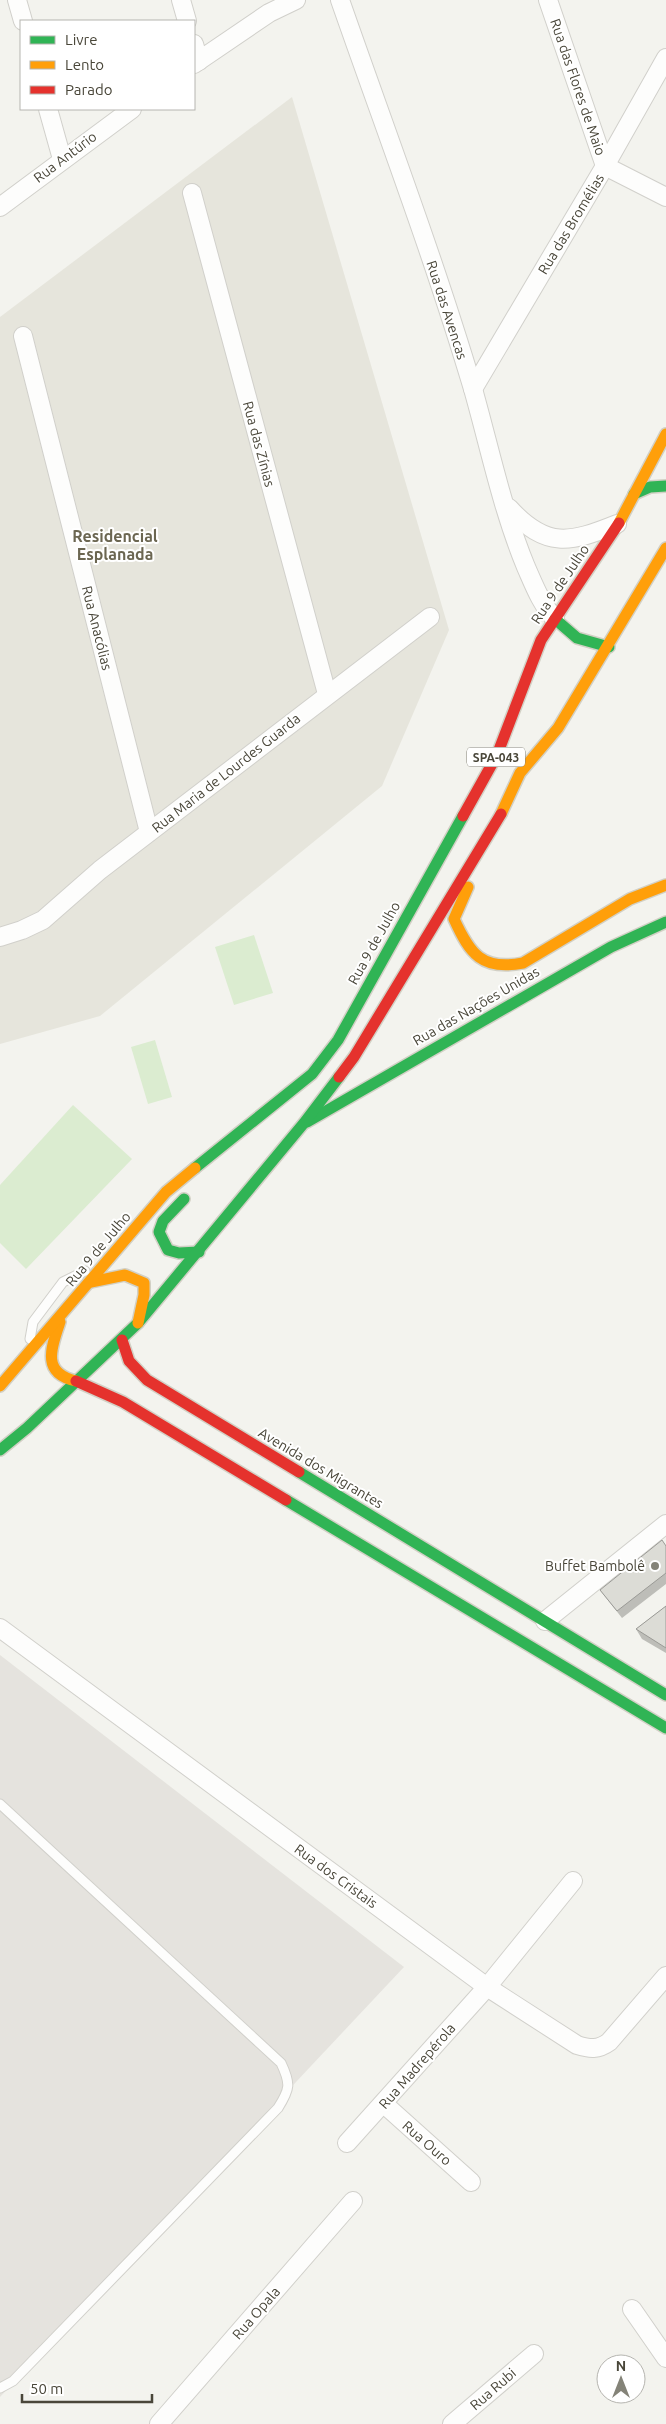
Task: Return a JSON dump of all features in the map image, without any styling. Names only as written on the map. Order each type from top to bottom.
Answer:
[{"type":"main road","name":"Rua 9 de Julho","points":[[0,1386],[91,1282],[108,1259],[166,1192],[312,1074],[338,1040],[497,754],[541,640],[618,524],[666,434]]},
{"type":"main road","points":[[634,494],[650,487],[666,486]]},
{"type":"main road","name":"SPA-043","points":[[304,1123],[354,1057],[501,814],[520,773],[558,728],[609,647],[666,548]]},
{"type":"main road","points":[[555,619],[577,638],[609,647]]},
{"type":"main road","name":"Rua das Nações Unidas","points":[[501,814],[454,919],[463,942],[473,955],[482,961],[508,967],[523,963],[630,898],[666,885]]},
{"type":"main road","name":"Rua das Nações Unidas","points":[[304,1123],[611,947],[666,922]]},
{"type":"main road","points":[[297,1102],[312,1074]]},
{"type":"main road","points":[[0,1450],[27,1428],[138,1323],[199,1252],[304,1123]]},
{"type":"main road","points":[[193,1189],[163,1221],[158,1232],[168,1250],[179,1253],[199,1252]]},
{"type":"main road","points":[[91,1282],[133,1275],[144,1283],[144,1295],[138,1323]]},
{"type":"main road","points":[[63,1312],[50,1351],[52,1366],[66,1380],[76,1381],[123,1402],[666,1728]]},
{"type":"main road","name":"Avenida dos Migrantes","points":[[122,1340],[129,1361],[146,1380],[666,1695]]},
{"type":"main road","points":[[392,1564],[415,1568],[501,1621],[518,1623],[524,1619],[523,1607]]},
{"type":"main road","points":[[592,1684],[619,1689],[666,1718]]},
{"type":"street","points":[[17,0],[23,20]]},
{"type":"street","points":[[181,0],[187,20]]},
{"type":"street","points":[[195,56],[269,13],[296,0]]},
{"type":"street","name":"Rua das Avencas","points":[[340,0],[422,234],[473,389],[504,503],[520,552],[539,597],[555,619]]},
{"type":"street","name":"Rua das Flores de Maio","points":[[548,0],[605,166],[666,197]]},
{"type":"street","name":"Rua das Bromélias","points":[[473,389],[605,166],[666,58]]},
{"type":"street","points":[[48,110],[62,159]]},
{"type":"street","name":"Rua Antúrio","points":[[0,206],[131,110]]},
{"type":"street","name":"Rua das Zínias","points":[[192,193],[327,694]]},
{"type":"street","name":"Rua Anacólias","points":[[23,336],[149,832]]},
{"type":"street","points":[[504,503],[524,526],[545,536],[577,539],[618,524]]},
{"type":"street","name":"Rua Maria de Lourdes Guarda","points":[[0,937],[22,930],[43,920],[100,870],[430,616]]},
{"type":"street","points":[[0,928],[22,930]]},
{"type":"street","points":[[545,1621],[666,1524]]},
{"type":"street","name":"Rua dos Cristais","points":[[0,1628],[487,1987],[577,2045],[589,2049],[600,2048],[609,2042],[660,1994],[666,1976]]},
{"type":"street","name":"Rua Madrepérola","points":[[347,2143],[487,1987],[573,1881]]},
{"type":"street","name":"Rua Ouro","points":[[384,2104],[471,2182]]},
{"type":"street","name":"Rua Opala","points":[[159,2424],[352,2201]]},
{"type":"street","points":[[632,2309],[666,2358]]},
{"type":"street","name":"Rua Rubi","points":[[452,2424],[534,2354]]},
{"type":"lane","points":[[27,1354],[32,1322],[63,1282],[108,1259]]},
{"type":"lane","points":[[0,1804],[281,2063],[289,2079],[287,2094],[278,2108],[13,2381],[0,2388]]},
{"type":"shaded area","name":"Residencial Esplanada","points":[[292,97],[449,630],[382,786],[100,1016],[0,1044],[0,317]]},
{"type":"shaded area","points":[[0,1655],[404,1967],[0,2397]]},
{"type":"green space","points":[[254,935],[273,993],[234,1005],[215,947]]},
{"type":"green space","points":[[155,1040],[172,1097],[148,1104],[131,1047]]},
{"type":"green space","points":[[73,1105],[132,1159],[26,1269],[0,1243],[0,1185]]},
{"type":"building","name":"Buffet Bambolê","points":[[662,1540],[666,1546],[666,1573],[617,1611],[600,1590]]},
{"type":"building","points":[[666,1606],[666,1648],[636,1629]]},
{"type":"traffic: fast","points":[[634,494],[650,487],[666,486]]},
{"type":"traffic: fast","points":[[555,619],[577,638],[609,647]]},
{"type":"traffic: fast","points":[[195,1168],[312,1074],[338,1040],[463,816]]},
{"type":"traffic: fast","points":[[307,1122],[611,947],[666,922]]},
{"type":"traffic: fast","points":[[0,1450],[27,1428],[138,1323],[304,1123],[339,1077]]},
{"type":"traffic: fast","points":[[184,1199],[163,1221],[159,1232],[168,1250],[179,1253],[199,1252]]},
{"type":"traffic: fast","points":[[299,1472],[666,1695]]},
{"type":"traffic: fast","points":[[286,1500],[666,1728]]},
{"type":"traffic: slow","points":[[619,523],[666,434]]},
{"type":"traffic: slow","points":[[501,814],[520,773],[558,728],[666,548]]},
{"type":"traffic: slow","points":[[468,887],[454,919],[460,931],[466,942],[479,957],[487,962],[509,965],[523,963],[630,899],[666,885]]},
{"type":"traffic: slow","points":[[0,1386],[166,1192],[195,1168]]},
{"type":"traffic: slow","points":[[91,1282],[125,1275],[144,1283],[144,1295],[138,1323]]},
{"type":"traffic: slow","points":[[60,1322],[52,1350],[53,1366],[57,1372],[76,1381]]},
{"type":"traffic: jam","points":[[463,816],[497,755],[541,640],[619,523]]},
{"type":"traffic: jam","points":[[339,1077],[354,1057],[501,814]]},
{"type":"traffic: jam","points":[[122,1340],[129,1361],[147,1380],[299,1472]]},
{"type":"traffic: jam","points":[[76,1381],[123,1402],[286,1500]]},
{"type":"place","name":"Buffet Bambolê","points":[[655,1566]]},
{"type":"district","name":"Residencial Esplanada","points":[[115,545]]}]
